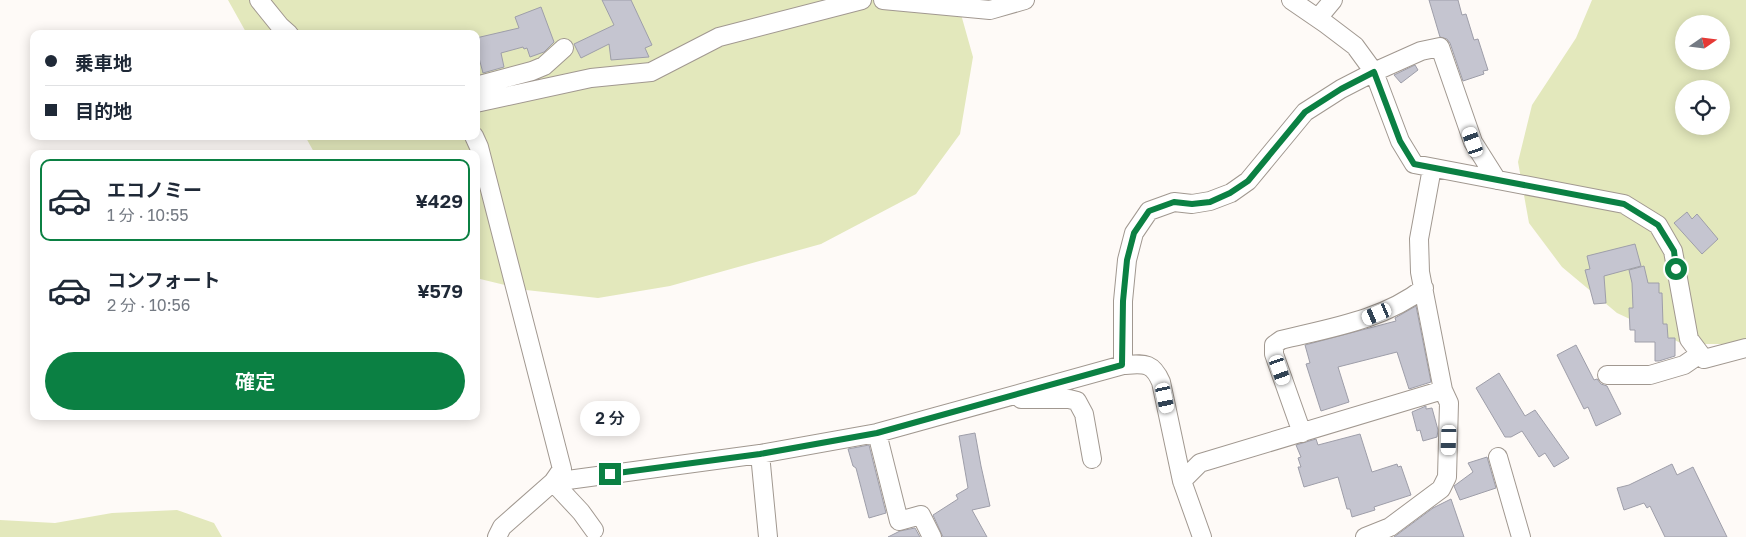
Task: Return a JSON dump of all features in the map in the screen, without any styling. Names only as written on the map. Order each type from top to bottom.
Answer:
[{"type":"street","points":[[259,0],[285,30]]},
{"type":"street","points":[[480,102],[591,78],[651,72],[719,37],[862,0]]},
{"type":"street","points":[[882,0],[990,10],[1025,0]]},
{"type":"street","points":[[1292,0],[1354,46],[1374,72],[1396,133],[1414,164],[1624,204],[1658,225],[1674,251],[1689,339],[1704,359],[1746,348]]},
{"type":"street","points":[[1318,18],[1334,0]]},
{"type":"street","points":[[1122,365],[1123,301],[1127,260],[1134,233],[1149,211],[1174,202],[1192,204],[1210,202],[1230,193],[1248,181],[1305,112],[1341,89],[1374,72],[1421,51],[1440,47],[1473,142],[1497,180]]},
{"type":"street","points":[[480,85],[544,66],[564,48]]},
{"type":"street","points":[[480,151],[562,469],[553,482],[502,527],[497,537]]},
{"type":"street","points":[[1365,537],[1390,527],[1441,489],[1447,478],[1449,403],[1443,390],[1420,272],[1419,239],[1432,168]]},
{"type":"street","points":[[1302,433],[1274,354],[1274,345],[1281,340],[1359,322],[1394,306],[1424,288]]},
{"type":"street","points":[[1607,375],[1650,375],[1684,365],[1700,354]]},
{"type":"street","points":[[553,482],[760,454],[877,433],[1122,365],[1143,364],[1156,370],[1161,382],[1182,481],[1202,537]]},
{"type":"street","points":[[1182,481],[1200,463],[1443,390]]},
{"type":"street","points":[[1012,394],[1017,399],[1069,399],[1077,401],[1084,414],[1092,459]]},
{"type":"street","points":[[877,433],[899,521],[921,515],[932,537]]},
{"type":"street","points":[[760,454],[768,537]]},
{"type":"street","points":[[1498,457],[1521,537]]},
{"type":"street","points":[[553,482],[581,512],[594,530]]},
{"type":"green space","points":[[228,0],[957,0],[973,57],[960,134],[916,194],[821,244],[670,286],[598,298],[526,290],[480,279],[480,150],[313,150],[307,140],[480,140],[480,30],[245,30]]},
{"type":"green space","points":[[1592,0],[1746,0],[1746,344],[1683,344],[1617,313],[1562,267],[1529,223],[1518,162],[1532,105],[1576,38]]},
{"type":"green space","points":[[177,510],[214,523],[222,537],[0,537],[0,520],[55,523],[112,513]]},
{"type":"building","points":[[602,0],[631,0],[652,45],[645,48],[649,57],[611,60],[609,44],[581,58],[574,44],[614,25]]},
{"type":"building","points":[[1429,0],[1458,0],[1462,15],[1466,14],[1474,40],[1478,39],[1488,70],[1483,71],[1484,74],[1463,81],[1450,43],[1447,39],[1440,37]]},
{"type":"building","points":[[541,7],[554,42],[544,52],[530,57],[527,48],[524,49],[523,47],[501,53],[504,67],[483,73],[480,62],[480,37],[519,28],[515,17]]},
{"type":"building","points":[[1415,65],[1418,70],[1401,83],[1394,75]]},
{"type":"building","points":[[1687,212],[1692,219],[1697,214],[1718,239],[1702,254],[1674,223]]},
{"type":"building","points":[[1635,244],[1641,266],[1604,276],[1606,303],[1594,304],[1585,270],[1590,269],[1587,256]]},
{"type":"building","points":[[1644,266],[1648,283],[1659,283],[1659,293],[1662,293],[1663,324],[1667,324],[1668,338],[1675,338],[1675,356],[1659,361],[1655,361],[1655,342],[1635,342],[1635,330],[1630,330],[1629,308],[1633,308],[1632,283],[1629,270]]},
{"type":"building","points":[[1416,306],[1431,382],[1409,389],[1397,352],[1338,367],[1349,402],[1321,411],[1306,364],[1310,363],[1305,345],[1396,321],[1395,318]]},
{"type":"building","points":[[1576,345],[1594,380],[1597,379],[1601,384],[1607,386],[1621,414],[1596,426],[1588,407],[1584,409],[1557,355]]},
{"type":"building","points":[[1499,373],[1525,416],[1535,410],[1569,458],[1554,467],[1545,453],[1539,457],[1522,431],[1511,437],[1505,437],[1476,388]]},
{"type":"building","points":[[1426,406],[1426,409],[1432,408],[1438,430],[1437,437],[1423,441],[1420,430],[1417,431],[1412,412]]},
{"type":"building","points":[[975,433],[990,506],[972,510],[987,537],[943,537],[933,515],[958,499],[956,495],[968,488],[959,436]]},
{"type":"building","points":[[1360,434],[1372,472],[1397,464],[1398,467],[1401,466],[1411,495],[1374,507],[1375,510],[1352,517],[1350,509],[1347,509],[1338,477],[1304,487],[1298,467],[1301,467],[1298,458],[1301,457],[1296,445],[1316,439],[1318,445]]},
{"type":"building","points":[[869,445],[886,513],[869,518],[856,468],[853,466],[848,449]]},
{"type":"building","points":[[1487,457],[1496,488],[1460,500],[1454,486],[1473,472],[1468,463]]},
{"type":"building","points":[[1672,464],[1677,475],[1693,467],[1727,537],[1665,537],[1650,506],[1647,508],[1644,503],[1624,510],[1617,488],[1629,485]]},
{"type":"building","points":[[1451,499],[1464,537],[1394,537],[1433,508]]},
{"type":"building","points":[[915,528],[920,537],[888,537],[900,531]]},
{"type":"route","points":[[610,474],[760,454],[877,433],[1122,365],[1123,301],[1127,260],[1134,233],[1149,211],[1174,202],[1192,204],[1210,202],[1230,193],[1248,181],[1305,112],[1341,89],[1374,72],[1400,141],[1414,164],[1624,204],[1658,225],[1674,251],[1676,269]]}]
